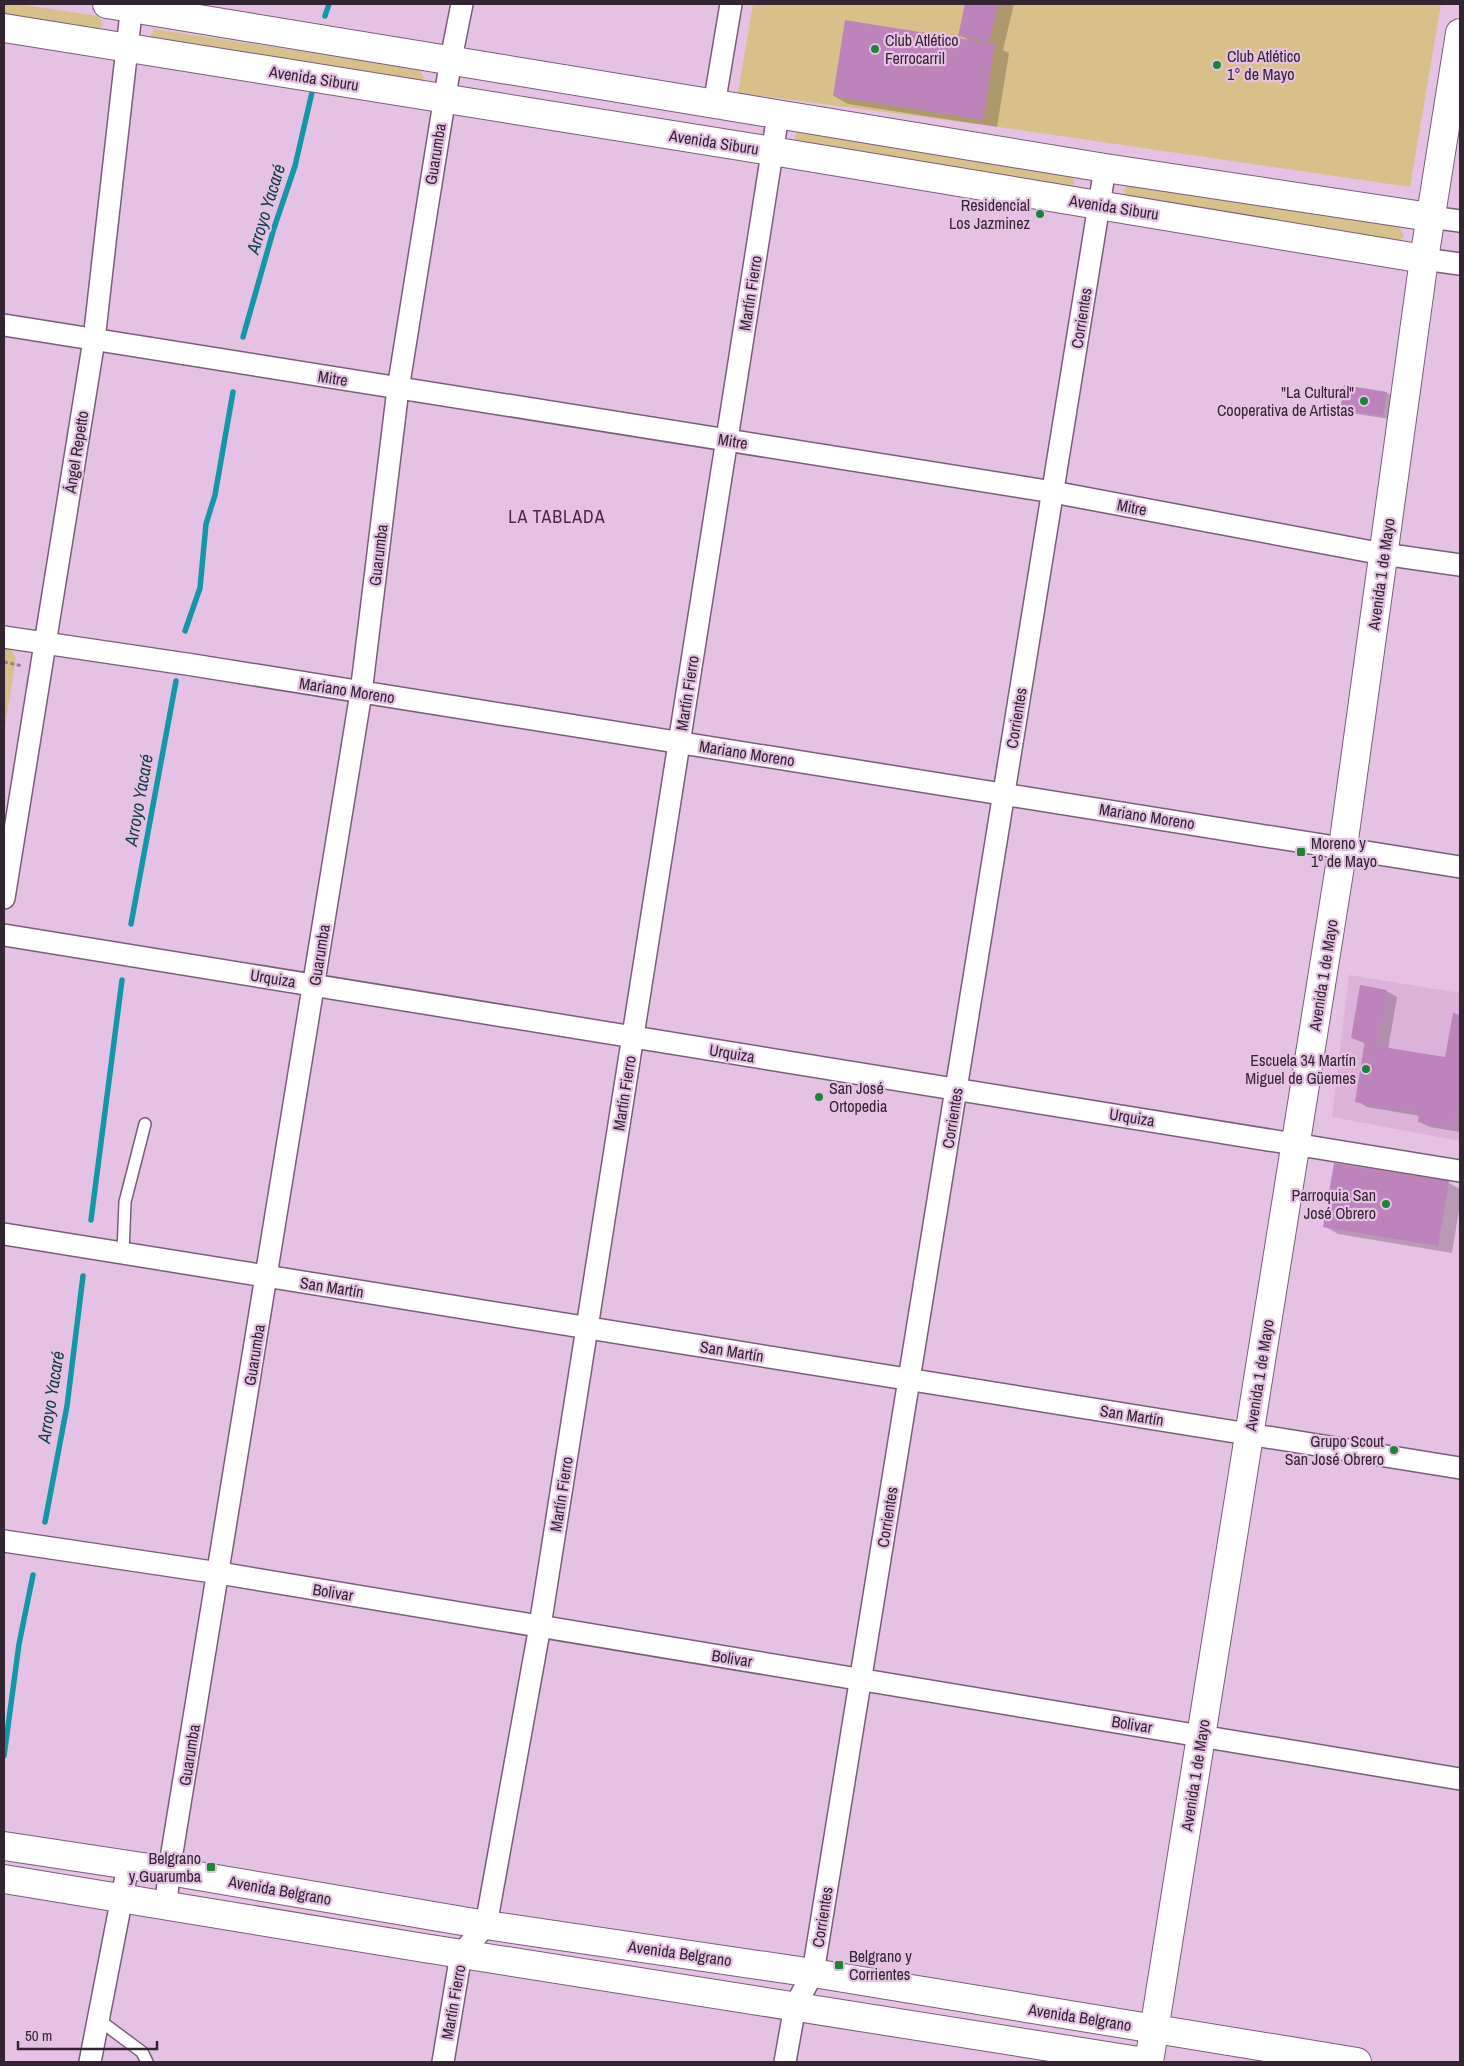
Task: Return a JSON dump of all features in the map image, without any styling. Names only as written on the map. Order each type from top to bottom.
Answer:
[{"type":"main road","points":[[123,5],[778,115],[1105,168],[1430,217]]},
{"type":"main road","name":"Avenida Siburu","points":[[4,28],[772,151],[1424,259]]},
{"type":"main road","name":"Avenida 1 de Mayo","points":[[1149,2062],[1344,847],[1424,259],[1460,33]]},
{"type":"main road","name":"Avenida Belgrano","points":[[4,1846],[169,1871],[486,1925],[813,1973],[1356,2062]]},
{"type":"main road","name":"Avenida Belgrano","points":[[4,1879],[461,1954],[1145,2062]]},
{"type":"street","name":"Guarumba","points":[[166,1906],[169,1871],[361,693],[398,389],[450,59],[462,4]]},
{"type":"street","points":[[714,104],[731,4]]},
{"type":"street","name":"Ángel Repetto","points":[[4,898],[94,340],[126,48],[123,5]]},
{"type":"street","name":"Martín Fierro","points":[[443,2062],[461,1954],[486,1925],[540,1626],[778,115]]},
{"type":"street","name":"Corrientes","points":[[785,2062],[794,2006],[813,1973],[1105,168]]},
{"type":"street","points":[[1430,217],[1460,221]]},
{"type":"street","points":[[1424,259],[1460,264]]},
{"type":"street","name":"Mitre","points":[[4,326],[1053,492],[1383,554],[1460,565]]},
{"type":"street","name":"Mariano Moreno","points":[[4,637],[1344,847],[1460,867]]},
{"type":"street","name":"Urquiza","points":[[4,935],[1460,1171]]},
{"type":"street","name":"San Martín","points":[[4,1234],[1460,1468]]},
{"type":"street","name":"Bolivar","points":[[4,1540],[219,1573],[1460,1779]]},
{"type":"street","points":[[90,2062],[128,1866]]},
{"type":"lane","points":[[123,1253],[125,1202],[145,1124]]},
{"type":"lane","points":[[99,2020],[142,2052],[147,2062]]},
{"type":"shaded area","points":[[4,4],[17,4],[98,16],[103,25],[95,32],[4,17]]},
{"type":"shaded area","name":"Club Atlético 1° de Mayo","points":[[753,4],[1441,4],[1410,187],[992,126],[738,93]]},
{"type":"shaded area","points":[[154,29],[419,69],[424,78],[416,85],[155,41],[150,35]]},
{"type":"shaded area","points":[[798,132],[1070,173],[1075,183],[1067,189],[800,145],[794,138]]},
{"type":"shaded area","points":[[1128,185],[1399,227],[1404,236],[1397,243],[1129,198],[1123,191]]},
{"type":"shaded area","points":[[4,644],[7,644],[16,658],[4,733]]},
{"type":"shaded area","points":[[1349,975],[1460,993],[1460,1141],[1332,1117]]},
{"type":"building","points":[[965,4],[998,4],[989,42],[958,36]]},
{"type":"building","points":[[845,20],[995,44],[983,120],[833,96]]},
{"type":"building","name":"\"La Cultural\" Cooperativa de Artistas","points":[[1344,385],[1387,392],[1383,416],[1340,410]]},
{"type":"building","points":[[1360,985],[1387,990],[1377,1046],[1445,1057],[1453,1013],[1460,1015],[1460,1105],[1457,1105],[1453,1128],[1418,1122],[1419,1112],[1355,1102],[1365,1040],[1351,1038]]},
{"type":"building","name":"Parroquia San José Obrero","points":[[1334,1163],[1449,1181],[1438,1246],[1323,1227]]},
{"type":"waterway","name":"Arroyo Yacaré","points":[[325,16],[329,4]]},
{"type":"waterway","name":"Arroyo Yacaré","points":[[243,337],[274,228],[295,166],[313,88]]},
{"type":"waterway","name":"Arroyo Yacaré","points":[[185,631],[200,588],[206,524],[215,495],[233,392]]},
{"type":"waterway","name":"Arroyo Yacaré","points":[[131,924],[176,681]]},
{"type":"waterway","name":"Arroyo Yacaré","points":[[91,1220],[122,980]]},
{"type":"waterway","name":"Arroyo Yacaré","points":[[45,1522],[67,1406],[83,1276]]},
{"type":"waterway","name":"Arroyo Yacaré","points":[[4,1756],[19,1644],[33,1575]]},
{"type":"place","name":"Club Atlético Ferrocarril","points":[[875,49]]},
{"type":"place","name":"Club Atlético 1° de Mayo","points":[[1217,65]]},
{"type":"place","name":"Residencial Los Jazminez","points":[[1040,214]]},
{"type":"place","name":"\"La Cultural\" Cooperativa de Artistas","points":[[1364,401]]},
{"type":"place","name":"Moreno y 1º de Mayo","points":[[1301,852]]},
{"type":"place","name":"Escuela 34 Martín Miguel de Güemes","points":[[1366,1069]]},
{"type":"place","name":"San José Ortopedia","points":[[819,1097]]},
{"type":"place","name":"Parroquia San José Obrero","points":[[1386,1204]]},
{"type":"place","name":"Grupo Scout San José Obrero","points":[[1394,1450]]},
{"type":"place","name":"Belgrano y Guarumba","points":[[211,1867]]},
{"type":"place","name":"Belgrano y Corrientes","points":[[839,1965]]},
{"type":"district","name":"LA TABLADA","points":[[557,517]]}]
